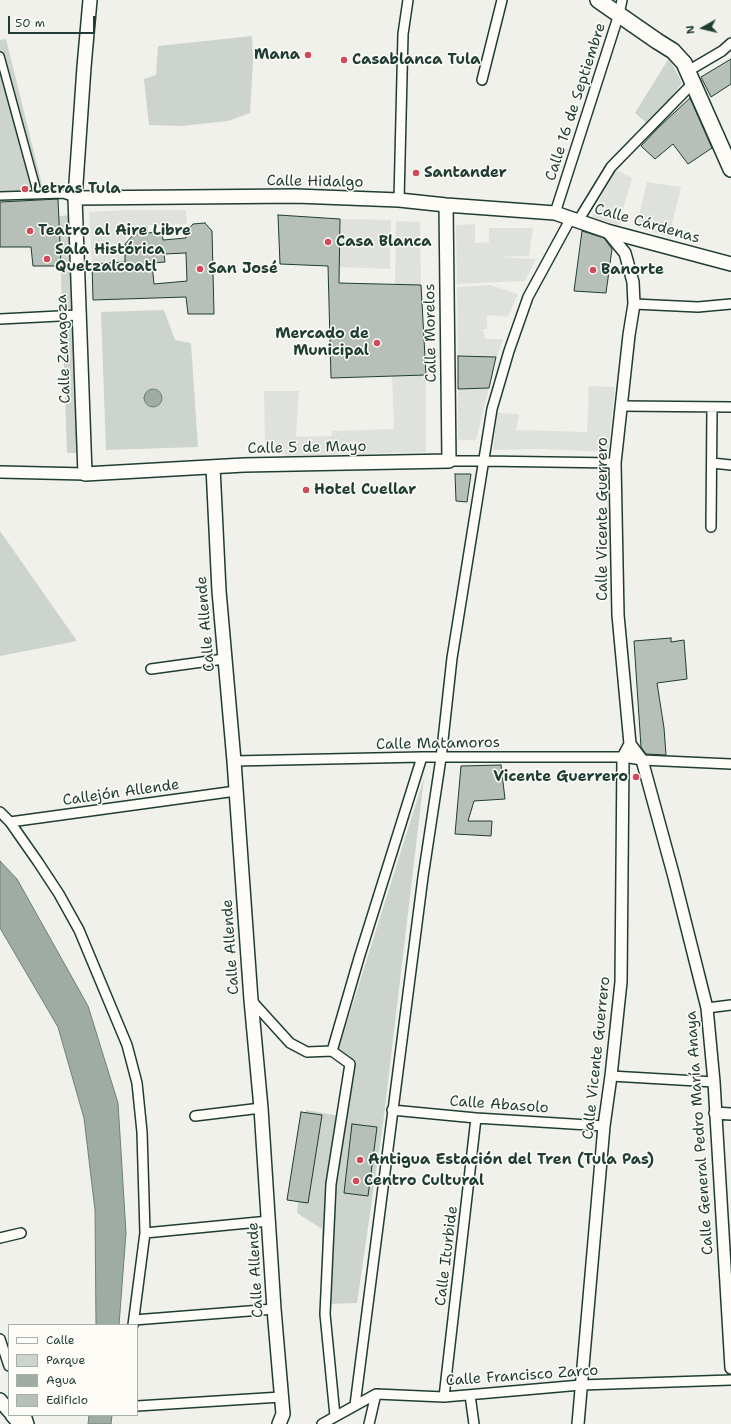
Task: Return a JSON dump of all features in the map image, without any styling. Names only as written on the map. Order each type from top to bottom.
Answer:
[{"type":"main road","name":"Calle Zaragoza","points":[[85,474],[74,198],[90,0]]},
{"type":"main road","points":[[598,0],[621,7],[657,41],[673,51],[684,63],[731,169]]},
{"type":"main road","name":"Calle Hidalgo","points":[[74,198],[296,196],[399,200],[555,213]]},
{"type":"main road","name":"Calle Morelos","points":[[446,205],[449,461]]},
{"type":"main road","name":"Calle Cárdenas","points":[[555,213],[607,231],[731,264]]},
{"type":"main road","name":"Calle 5 de Mayo","points":[[85,474],[244,465],[449,461]]},
{"type":"main road","name":"Calle Allende","points":[[213,467],[215,528],[224,659],[234,761],[251,1000],[262,1108],[274,1309],[283,1414],[279,1424]]},
{"type":"main road","points":[[0,1400],[8,1410]]},
{"type":"street","points":[[399,200],[403,34],[408,0]]},
{"type":"street","points":[[482,80],[502,0]]},
{"type":"street","name":"Calle 16 de Septiembre","points":[[555,213],[621,7]]},
{"type":"street","points":[[355,1405],[422,877],[441,758],[452,658],[492,409],[509,351],[528,297],[575,220],[611,167],[690,77],[731,43]]},
{"type":"street","points":[[0,56],[38,195]]},
{"type":"street","points":[[0,196],[63,194],[74,198]]},
{"type":"street","name":"Calle Vicente Guerrero","points":[[578,1424],[604,1126],[621,982],[623,758],[630,744],[618,615],[616,463],[629,335],[634,304],[633,282],[625,253],[607,231]]},
{"type":"street","points":[[634,304],[698,307],[731,304]]},
{"type":"street","points":[[0,319],[79,315]]},
{"type":"street","points":[[621,406],[731,408]]},
{"type":"street","points":[[711,527],[712,408]]},
{"type":"street","name":"Calle 5 de Mayo","points":[[449,461],[616,463]]},
{"type":"street","points":[[712,463],[731,465]]},
{"type":"street","name":"Calle 5 de Mayo","points":[[0,472],[85,474]]},
{"type":"street","points":[[151,669],[224,659]]},
{"type":"street","points":[[630,744],[642,760]]},
{"type":"street","points":[[332,1051],[359,958],[422,757]]},
{"type":"street","name":"Calle Matamoros","points":[[234,761],[422,757],[623,758],[731,764]]},
{"type":"street","name":"Calle General Pedro María Anaya","points":[[642,760],[674,877],[707,1008],[729,1282],[731,1368]]},
{"type":"street","name":"Callejón Allende","points":[[10,822],[236,791]]},
{"type":"street","points":[[0,812],[10,822],[58,894],[78,930],[127,1045],[137,1084],[142,1132],[144,1233],[134,1322],[274,1309]]},
{"type":"street","points":[[251,1000],[290,1043],[306,1052],[332,1051],[350,1064],[331,1184],[325,1314],[335,1416]]},
{"type":"street","points":[[707,1008],[731,1005]]},
{"type":"street","points":[[611,1076],[714,1082]]},
{"type":"street","points":[[195,1116],[262,1108]]},
{"type":"street","name":"Calle Abasolo","points":[[392,1110],[476,1118],[604,1126]]},
{"type":"street","points":[[715,1113],[731,1114]]},
{"type":"street","name":"Calle Iturbide","points":[[444,1397],[476,1118]]},
{"type":"street","points":[[144,1233],[269,1221]]},
{"type":"street","points":[[0,1238],[21,1233]]},
{"type":"street","points":[[0,1339],[8,1363]]},
{"type":"street","name":"Calle Francisco Zarco","points":[[376,1394],[444,1397],[581,1385],[731,1380]]},
{"type":"street","points":[[322,1424],[376,1394]]},
{"type":"street","points":[[369,1424],[376,1394]]},
{"type":"street","points":[[470,1395],[474,1424]]},
{"type":"street","points":[[138,1406],[281,1397]]},
{"type":"shaded area","points":[[616,170],[632,178],[620,225],[591,219],[601,196]]},
{"type":"shaded area","points":[[647,182],[681,187],[669,237],[636,227]]},
{"type":"shaded area","points":[[186,210],[187,224],[129,226],[129,233],[123,244],[124,254],[130,262],[92,264],[89,212]]},
{"type":"shaded area","points":[[340,219],[391,220],[390,269],[340,267]]},
{"type":"shaded area","points":[[396,221],[420,222],[421,285],[395,285]]},
{"type":"shaded area","points":[[475,224],[475,243],[489,242],[489,228],[533,228],[529,256],[498,257],[536,259],[525,281],[457,284],[456,225]]},
{"type":"shaded area","points":[[490,285],[518,294],[508,317],[487,315],[487,329],[483,329],[485,339],[503,339],[497,357],[458,356],[457,287]]},
{"type":"shaded area","points":[[426,375],[426,452],[287,456],[265,447],[264,391],[299,391],[296,437],[332,436],[332,431],[394,429],[392,376]]},
{"type":"shaded area","points":[[589,386],[615,387],[608,452],[543,449],[493,450],[497,413],[519,414],[516,430],[587,432]]},
{"type":"shaded area","points":[[489,388],[476,440],[458,440],[458,389]]},
{"type":"green space","points":[[252,36],[253,61],[250,113],[228,121],[181,126],[149,125],[144,79],[156,75],[158,46]]},
{"type":"green space","points":[[6,39],[45,197],[0,199],[0,40]]},
{"type":"green space","points":[[669,58],[682,83],[649,125],[635,113]]},
{"type":"green space","points":[[72,215],[79,453],[67,453],[59,216]]},
{"type":"green space","points":[[164,310],[175,340],[191,343],[198,447],[106,450],[101,312]]},
{"type":"green space","points":[[0,531],[77,641],[0,656]]},
{"type":"green space","points":[[424,778],[383,1124],[357,1303],[324,1304],[322,1229],[297,1213],[306,1110],[345,1117],[354,1062],[338,1051]]},
{"type":"water","points":[[153,389],[159,392],[162,398],[159,404],[153,407],[147,404],[144,398],[147,392]]},
{"type":"water","points":[[0,861],[17,879],[88,1006],[118,1103],[126,1233],[119,1324],[96,1324],[95,1210],[84,1118],[58,1027],[0,928]]},
{"type":"water","points":[[89,1416],[112,1416],[111,1424],[88,1424]]},
{"type":"building","points":[[731,59],[731,84],[711,97],[701,77]]},
{"type":"building","points":[[690,98],[712,148],[688,164],[673,144],[655,159],[641,146]]},
{"type":"building","name":"Teatro al Aire Libre","points":[[58,199],[61,266],[33,266],[31,247],[0,247],[0,202]]},
{"type":"building","name":"Mercado de Municipal","points":[[278,215],[340,219],[339,283],[421,285],[426,375],[331,378],[328,266],[280,264]]},
{"type":"building","name":"San José","points":[[205,223],[212,231],[214,314],[188,314],[186,297],[93,300],[92,264],[125,262],[125,244],[133,235],[133,227],[147,227],[147,233],[162,232],[163,240],[186,238],[186,232],[193,224]],"holes":[[[186,253],[187,281],[154,284],[152,263],[165,262],[164,254]]]},
{"type":"building","name":"Banorte","points":[[582,231],[604,238],[612,249],[606,293],[574,291]]},
{"type":"building","points":[[458,356],[496,357],[489,388],[458,389]]},
{"type":"building","points":[[455,474],[471,474],[467,502],[456,501]]},
{"type":"building","points":[[671,638],[671,642],[684,640],[687,679],[657,683],[664,728],[666,755],[646,754],[641,747],[634,641]]},
{"type":"building","points":[[501,765],[505,799],[474,801],[468,821],[492,821],[491,836],[455,834],[461,766]]},
{"type":"building","points":[[301,1112],[322,1115],[308,1203],[287,1200]]},
{"type":"building","name":"Antigua Estación del Tren (Tula Pas)","points":[[352,1124],[377,1127],[368,1196],[344,1193]]},
{"type":"place","name":"Mana","points":[[308,55]]},
{"type":"place","name":"Casablanca Tula","points":[[344,60]]},
{"type":"place","name":"Santander","points":[[416,173]]},
{"type":"place","name":"Letras Tula","points":[[25,189]]},
{"type":"place","name":"Teatro al Aire Libre","points":[[30,231]]},
{"type":"place","name":"Casa Blanca","points":[[328,242]]},
{"type":"place","name":"Sala Histórica Quetzalcoatl","points":[[47,259]]},
{"type":"place","name":"San José","points":[[200,269]]},
{"type":"place","name":"Banorte","points":[[593,270]]},
{"type":"place","name":"Mercado de Municipal","points":[[377,343]]},
{"type":"place","name":"Hotel Cuellar","points":[[306,490]]},
{"type":"place","name":"Vicente Guerrero","points":[[636,777]]},
{"type":"place","name":"Antigua Estación del Tren (Tula Pas)","points":[[360,1160]]},
{"type":"place","name":"Centro Cultural","points":[[356,1181]]}]
